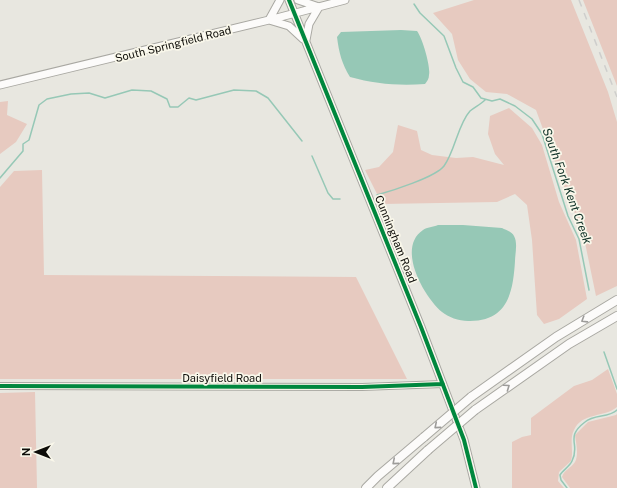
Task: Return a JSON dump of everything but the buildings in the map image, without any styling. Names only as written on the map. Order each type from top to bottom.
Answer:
[{"type":"highway","points":[[366,488],[378,476],[471,397],[556,337],[617,300]]},
{"type":"highway","points":[[387,488],[428,450],[475,410],[568,344],[617,316]]},
{"type":"main road","points":[[280,0],[269,20],[288,26],[306,41]]},
{"type":"main road","name":"Cunningham Road","points":[[289,0],[383,229],[443,384],[464,440],[476,488]]},
{"type":"main road","points":[[298,0],[319,7],[309,24],[306,41]]},
{"type":"main road","name":"South Springfield Road","points":[[0,85],[294,14],[345,0]]},
{"type":"street","name":"Daisyfield Road","points":[[0,386],[362,387],[443,384]]},
{"type":"shaded area","points":[[474,0],[571,0],[608,92],[617,122],[617,286],[596,296],[583,233],[566,192],[536,110],[507,94],[486,92],[470,79],[458,60],[452,34],[433,13]]},
{"type":"shaded area","points":[[583,0],[617,0],[617,86]]},
{"type":"shaded area","points":[[401,30],[417,31],[419,34],[426,52],[429,71],[429,78],[425,84],[387,84],[350,77],[341,58],[339,48],[337,37],[341,32]]},
{"type":"shaded area","points":[[8,101],[7,115],[27,124],[16,142],[0,154],[0,102]]},
{"type":"shaded area","points":[[509,108],[532,128],[542,145],[559,202],[576,240],[587,299],[559,319],[544,324],[537,315],[532,240],[527,205],[515,194],[497,202],[382,204],[365,170],[379,167],[393,152],[398,125],[417,131],[421,150],[432,155],[456,158],[473,157],[504,165],[495,154],[488,134],[490,116]]},
{"type":"shaded area","points":[[42,170],[44,275],[356,277],[407,379],[0,379],[0,187],[14,171]]},
{"type":"shaded area","points":[[438,225],[502,228],[514,236],[516,248],[510,295],[505,304],[492,317],[468,321],[450,317],[444,314],[435,305],[421,284],[412,260],[412,248],[415,238],[423,230]]},
{"type":"shaded area","points":[[608,369],[617,394],[617,407],[606,413],[582,420],[574,430],[572,437],[571,461],[559,472],[558,481],[564,488],[512,488],[512,442],[522,437],[531,435],[531,418],[574,386],[592,380]]},
{"type":"shaded area","points":[[35,392],[37,488],[0,488],[0,393]]},
{"type":"shaded area","points":[[617,414],[617,488],[570,488],[562,477],[575,462],[577,456],[575,435],[588,422]]},
{"type":"waterway","name":"South Fork Kent Creek","points":[[414,4],[420,13],[444,36],[463,82],[473,87],[481,98],[492,101],[500,99],[515,106],[532,119],[542,134],[568,216],[579,239],[589,290]]},
{"type":"waterway","points":[[0,178],[23,151],[23,144],[29,140],[39,105],[47,99],[71,94],[89,93],[105,98],[132,90],[151,91],[167,99],[170,107],[178,107],[189,98],[196,100],[234,90],[256,91],[268,98],[302,141]]},
{"type":"waterway","points":[[377,195],[432,175],[444,166],[448,160],[466,116],[470,111],[485,100]]},
{"type":"waterway","points":[[312,156],[328,193],[333,199],[340,199]]},
{"type":"waterway","name":"South Fork Kent Creek","points":[[604,352],[617,389]]},
{"type":"waterway","name":"South Fork Kent Creek","points":[[567,488],[561,480],[560,475],[571,463],[574,455],[575,432],[585,422],[593,418],[610,414],[617,410]]},
{"type":"railway","points":[[579,0],[617,97]]},
{"type":"cycle path","points":[[289,0],[421,327],[464,440],[476,488]]},
{"type":"cycle path","points":[[0,386],[362,387],[443,384]]}]
